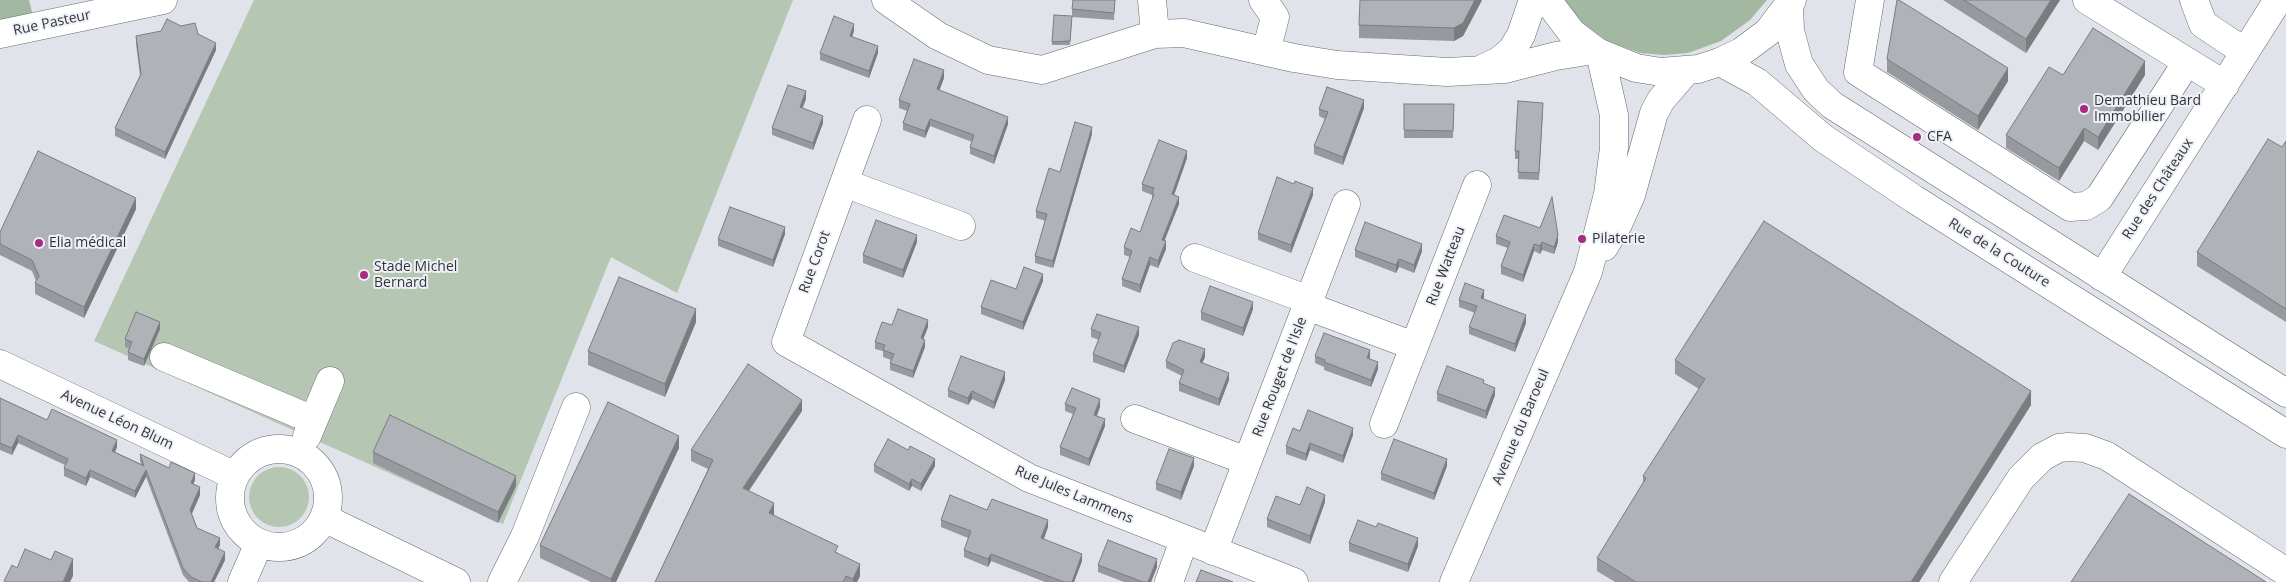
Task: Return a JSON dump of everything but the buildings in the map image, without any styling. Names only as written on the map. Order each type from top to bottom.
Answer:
[{"type":"street","name":"Rue Pasteur","points":[[0,34],[163,0]]},
{"type":"street","points":[[886,0],[938,36],[988,60],[1042,70],[1155,34],[1184,33],[1266,52],[1337,64],[1438,71],[1506,69],[1556,56],[1597,51]]},
{"type":"street","points":[[1152,0],[1155,34]]},
{"type":"street","points":[[1263,0],[1275,16],[1266,52]]},
{"type":"street","points":[[1476,71],[1499,61],[1512,50],[1521,36],[1533,0]]},
{"type":"street","points":[[1547,0],[1572,33],[1597,51],[1636,68],[1661,72],[1687,70],[1720,62],[1741,52],[1759,40],[1776,24],[1791,3]]},
{"type":"street","points":[[1870,0],[1858,72],[2070,207],[2078,208],[2093,202],[2104,190],[2187,62]]},
{"type":"street","points":[[2087,0],[2224,85]]},
{"type":"street","points":[[2194,0],[2203,24],[2245,52]]},
{"type":"street","name":"Rue des Châteaux","points":[[2102,276],[2278,0]]},
{"type":"street","points":[[1791,3],[1790,31],[1799,64],[1824,98],[1861,124],[2286,393]]},
{"type":"street","name":"Avenue du Baroeul","points":[[1588,272],[1608,194],[1614,141],[1612,106],[1597,51]]},
{"type":"street","name":"Rue de la Couture","points":[[1720,62],[1757,82],[1823,138],[1914,199],[2286,434]]},
{"type":"street","name":"Avenue du Baroeul","points":[[1454,582],[1588,272],[1618,224],[1631,195],[1654,114],[1661,100],[1687,70]]},
{"type":"street","name":"Rue Corot","points":[[786,342],[867,120]]},
{"type":"street","points":[[844,182],[961,226]]},
{"type":"street","points":[[2011,219],[2034,184]]},
{"type":"street","name":"Rue Watteau","points":[[1384,424],[1477,185]]},
{"type":"street","name":"Rue Rouget de l'Isle","points":[[1213,551],[1346,204]]},
{"type":"street","points":[[1195,258],[1414,346]]},
{"type":"street","name":"Rue Jules Lammens","points":[[786,342],[1029,478],[1294,582]]},
{"type":"street","points":[[164,357],[314,420]]},
{"type":"street","name":"Avenue Léon Blum","points":[[0,364],[235,476]]},
{"type":"street","points":[[300,453],[330,381]]},
{"type":"street","points":[[502,582],[525,536],[576,407]]},
{"type":"street","points":[[1135,419],[1247,460]]},
{"type":"street","points":[[1953,582],[2021,478],[2042,456],[2068,447],[2085,448],[2107,456],[2286,572]]},
{"type":"street","points":[[282,449],[300,453],[315,465],[325,481],[328,500],[324,518],[312,534],[296,544],[278,547],[259,543],[243,531],[233,514],[230,495],[235,476],[246,461],[262,451],[282,449]]},
{"type":"street","points":[[324,518],[456,582]]},
{"type":"street","points":[[1169,582],[1184,540]]},
{"type":"street","points":[[242,582],[259,543]]},
{"type":"green space","points":[[0,0],[29,0],[33,16],[0,24]]},
{"type":"green space","name":"Stade Michel Bernard","points":[[254,0],[793,0],[677,293],[611,257],[503,524],[94,341]]},
{"type":"green space","points":[[1562,0],[1767,0],[1750,20],[1721,41],[1688,53],[1664,55],[1640,53],[1607,41],[1578,20]]},
{"type":"green space","points":[[273,467],[285,467],[296,472],[304,480],[309,491],[307,509],[296,522],[285,527],[273,527],[262,522],[254,514],[249,503],[249,491],[254,480],[262,472]]},
{"type":"place","name":"Demathieu Bard Immobilier","points":[[2084,109]]},
{"type":"place","name":"CFA","points":[[1917,137]]},
{"type":"place","name":"Pilaterie","points":[[1582,239]]},
{"type":"place","name":"Elia médical","points":[[39,243]]},
{"type":"place","name":"Stade Michel Bernard","points":[[364,275]]}]
